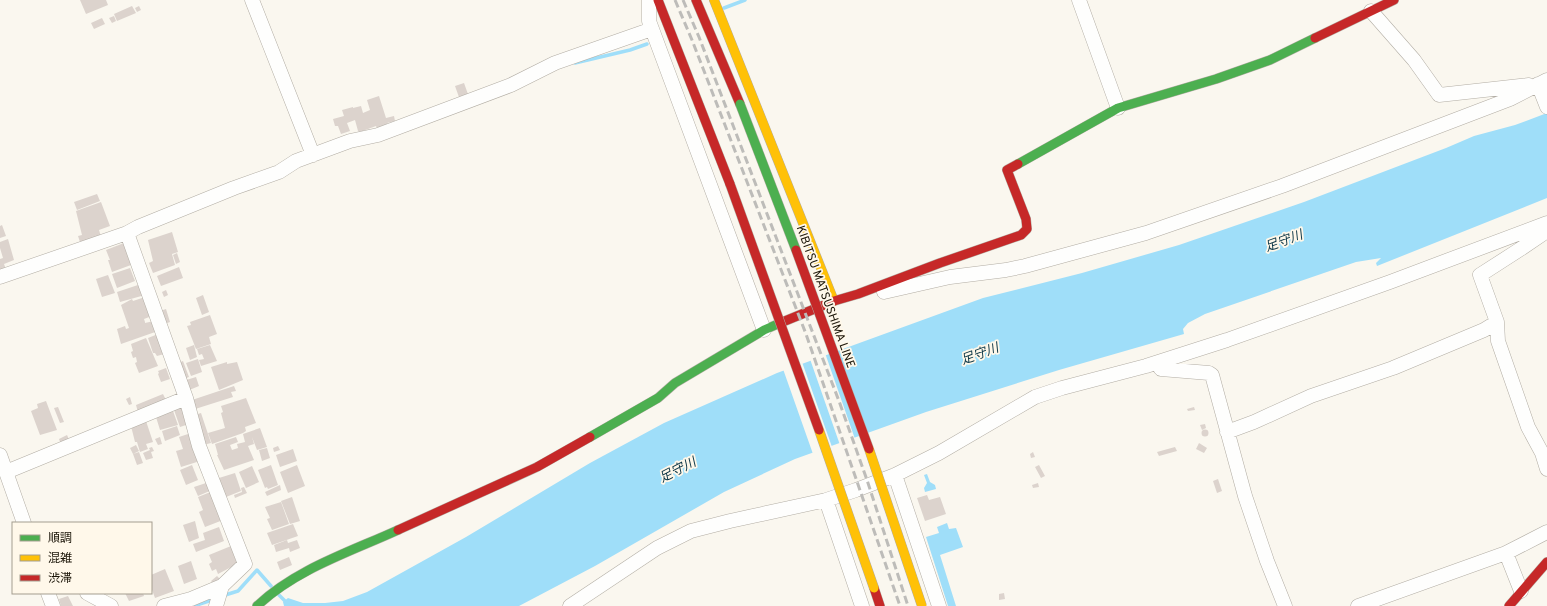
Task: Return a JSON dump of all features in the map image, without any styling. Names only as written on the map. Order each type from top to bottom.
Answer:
[{"type":"main road","points":[[658,0],[730,184],[790,347],[880,606]]},
{"type":"main road","name":"KIBITSU MATSUSHIMA LINE","points":[[696,0],[740,104],[812,293],[879,476],[922,606]]},
{"type":"main road","points":[[714,0],[834,301]]},
{"type":"main road","points":[[257,606],[277,589],[300,574],[537,467],[658,398],[675,383],[764,330],[834,301],[858,294],[940,263],[1022,235],[1027,229],[1026,219],[1007,170],[1118,108],[1216,79],[1270,60],[1394,0]]},
{"type":"main road","points":[[1509,606],[1547,562]]},
{"type":"street","points":[[252,0],[313,155]]},
{"type":"street","points":[[649,0],[649,21],[764,330]]},
{"type":"street","points":[[1079,0],[1118,108]]},
{"type":"street","points":[[1371,12],[1414,60],[1439,95],[1542,85]]},
{"type":"street","points":[[0,278],[128,235],[138,227],[234,188],[279,172],[296,161],[350,142],[378,135],[511,85],[555,63],[652,29]]},
{"type":"street","points":[[1542,85],[1547,107]]},
{"type":"street","points":[[858,294],[887,291],[950,277],[1019,267],[1091,249],[1146,233],[1282,186],[1510,99],[1542,85]]},
{"type":"street","points":[[570,606],[657,548],[691,531],[826,500],[856,490],[895,475],[939,453],[1035,397],[1156,363],[1309,312],[1547,222]]},
{"type":"street","points":[[1547,231],[1480,275],[1497,322],[1498,341],[1528,427],[1542,453],[1547,469]]},
{"type":"street","points":[[128,235],[186,398],[199,446],[245,564],[219,597],[191,599],[164,606]]},
{"type":"street","points":[[1227,432],[1254,422],[1311,396],[1393,368],[1484,330],[1497,322]]},
{"type":"street","points":[[1156,363],[1161,369],[1209,373],[1212,375],[1245,496],[1267,561],[1285,606]]},
{"type":"street","points":[[6,472],[186,398]]},
{"type":"street","points":[[0,455],[24,522]]},
{"type":"street","points":[[895,475],[939,606]]},
{"type":"street","points":[[826,500],[862,606]]},
{"type":"street","points":[[1358,606],[1506,553],[1547,532]]},
{"type":"street","points":[[1506,553],[1521,591]]},
{"type":"street","points":[[48,594],[53,606]]},
{"type":"street","points":[[89,594],[111,606]]},
{"type":"water","name":"足守川","points":[[1547,113],[1547,198],[1377,266],[1376,263],[1381,258],[1356,262],[1205,314],[1188,323],[1183,329],[1184,334],[1059,370],[926,412],[795,459],[724,492],[595,566],[519,606],[284,606],[283,602],[288,598],[303,603],[325,603],[343,601],[367,592],[466,537],[590,463],[664,423],[777,373],[983,298],[1082,273],[1179,245],[1304,202],[1474,136],[1515,125]]},
{"type":"water","points":[[927,474],[930,482],[935,485],[936,489],[925,492],[924,488],[927,483],[924,475]]},
{"type":"water","points":[[947,523],[949,529],[956,528],[963,547],[940,555],[956,606],[948,606],[926,537],[939,533],[937,527]]},
{"type":"pier","points":[[825,353],[855,439],[840,445],[810,359]]},
{"type":"pier","points":[[802,362],[832,447],[813,454],[783,369]]},
{"type":"building","points":[[80,0],[106,0],[108,5],[86,14]]},
{"type":"building","points":[[132,6],[136,13],[117,21],[114,14]]},
{"type":"building","points":[[139,6],[141,10],[137,12],[135,8]]},
{"type":"building","points":[[114,16],[116,21],[112,23],[109,18]]},
{"type":"building","points":[[102,18],[105,24],[94,29],[91,23]]},
{"type":"building","points":[[464,83],[469,97],[460,100],[455,86]]},
{"type":"building","points":[[379,96],[386,118],[394,116],[395,121],[387,123],[389,127],[378,130],[376,126],[360,132],[358,131],[355,120],[347,123],[350,131],[341,134],[338,126],[335,126],[333,119],[344,116],[342,110],[361,106],[363,113],[370,110],[367,100]]},
{"type":"building","points":[[97,194],[100,201],[77,210],[74,202]]},
{"type":"building","points":[[101,202],[110,226],[99,230],[102,240],[82,248],[78,236],[82,235],[76,211]]},
{"type":"building","points":[[2,225],[6,236],[0,238],[0,226]]},
{"type":"building","points":[[172,232],[178,252],[172,254],[175,265],[153,273],[149,263],[153,261],[148,240]]},
{"type":"building","points":[[8,239],[14,260],[4,264],[7,272],[0,275],[0,259],[3,258],[0,242]]},
{"type":"building","points":[[124,243],[131,265],[112,272],[108,260],[110,260],[106,250]]},
{"type":"building","points":[[177,253],[180,262],[176,264],[173,255]]},
{"type":"building","points":[[179,267],[183,278],[161,286],[157,276]]},
{"type":"building","points":[[130,268],[135,281],[117,288],[112,274]]},
{"type":"building","points":[[108,275],[115,293],[102,297],[96,279]]},
{"type":"building","points":[[141,284],[145,295],[120,302],[117,292]]},
{"type":"building","points":[[166,290],[168,295],[164,297],[162,292]]},
{"type":"building","points":[[203,295],[209,312],[202,315],[196,298]]},
{"type":"building","points":[[145,297],[152,316],[144,319],[145,323],[154,321],[158,331],[121,344],[117,329],[125,326],[126,329],[129,328],[121,305],[132,299],[133,301]]},
{"type":"building","points":[[166,309],[170,322],[162,325],[157,312]]},
{"type":"building","points":[[210,315],[217,334],[209,337],[211,344],[196,349],[187,326],[191,325],[190,322]]},
{"type":"building","points":[[158,334],[164,354],[157,356],[153,353],[148,338]]},
{"type":"building","points":[[146,338],[158,366],[139,373],[135,363],[137,362],[136,357],[133,358],[131,352],[133,351],[131,344]]},
{"type":"building","points":[[194,345],[197,357],[190,360],[186,348]]},
{"type":"building","points":[[210,345],[217,361],[201,366],[199,360],[204,359],[202,354],[199,355],[197,349]]},
{"type":"building","points":[[198,359],[202,372],[191,376],[186,363]]},
{"type":"building","points":[[183,361],[189,377],[181,380],[175,364]]},
{"type":"building","points":[[227,362],[227,364],[237,362],[243,380],[219,390],[211,367]]},
{"type":"building","points":[[166,368],[170,379],[161,382],[158,371]]},
{"type":"building","points":[[196,377],[199,386],[187,391],[183,381]]},
{"type":"building","points":[[234,386],[236,391],[231,392],[233,397],[192,410],[189,401]]},
{"type":"building","points":[[163,394],[166,400],[139,416],[136,405]]},
{"type":"building","points":[[130,397],[132,404],[129,405],[126,399]]},
{"type":"building","points":[[246,398],[256,423],[245,427],[246,431],[243,433],[212,444],[208,433],[225,428],[221,413],[223,412],[221,406]]},
{"type":"building","points":[[46,401],[57,430],[40,435],[31,411],[38,408],[37,404]]},
{"type":"building","points":[[183,406],[189,424],[180,427],[174,410]]},
{"type":"building","points":[[58,407],[64,422],[60,423],[54,408]]},
{"type":"building","points":[[1194,407],[1195,410],[1188,411],[1187,409]]},
{"type":"building","points":[[173,411],[178,425],[160,430],[156,417]]},
{"type":"building","points":[[201,413],[211,443],[203,445],[194,415]]},
{"type":"building","points":[[146,421],[153,442],[146,444],[148,449],[140,452],[137,442],[135,442],[131,426]]},
{"type":"building","points":[[1205,424],[1206,428],[1202,430],[1200,425]]},
{"type":"building","points":[[177,426],[180,435],[165,441],[162,431]]},
{"type":"building","points":[[260,428],[267,447],[257,450],[252,437],[254,444],[248,446],[254,460],[224,470],[217,455],[215,444],[236,437],[238,442],[230,445],[232,450],[238,448],[237,444],[245,442],[243,434]]},
{"type":"building","points":[[1205,429],[1208,430],[1208,436],[1205,437],[1202,436],[1201,433],[1202,430]]},
{"type":"building","points":[[191,433],[200,461],[181,467],[176,451],[183,449],[179,437]]},
{"type":"building","points":[[67,435],[71,444],[62,447],[59,439]]},
{"type":"building","points":[[160,437],[162,444],[158,445],[155,439]]},
{"type":"building","points":[[1199,443],[1207,448],[1204,453],[1196,449]]},
{"type":"building","points":[[136,445],[139,451],[133,454],[130,448]]},
{"type":"building","points":[[278,446],[280,450],[274,452],[273,448]]},
{"type":"building","points":[[152,447],[154,451],[151,452],[153,458],[146,460],[143,453],[150,450],[149,448]]},
{"type":"building","points":[[1175,447],[1177,451],[1159,456],[1157,452]]},
{"type":"building","points":[[267,448],[270,458],[262,461],[259,450]]},
{"type":"building","points":[[293,449],[297,461],[280,467],[276,455]]},
{"type":"building","points":[[139,452],[143,463],[137,465],[133,454]]},
{"type":"building","points":[[1033,452],[1035,457],[1031,458],[1030,454]]},
{"type":"building","points":[[192,465],[198,480],[186,485],[180,470]]},
{"type":"building","points":[[271,465],[278,485],[268,489],[267,487],[265,488],[258,470]]},
{"type":"building","points":[[297,465],[305,486],[288,493],[280,472]]},
{"type":"building","points":[[1039,465],[1045,476],[1041,478],[1035,467]]},
{"type":"building","points":[[252,466],[259,482],[246,488],[239,472]]},
{"type":"building","points":[[235,473],[241,491],[226,497],[219,478]]},
{"type":"building","points":[[1218,479],[1222,491],[1217,493],[1213,481]]},
{"type":"building","points":[[209,482],[212,490],[198,496],[194,487]]},
{"type":"building","points":[[1038,483],[1039,487],[1033,488],[1032,485]]},
{"type":"building","points":[[280,485],[281,490],[267,496],[265,492]]},
{"type":"building","points":[[244,487],[247,493],[235,498],[234,495],[242,492],[241,488]]},
{"type":"building","points":[[213,491],[223,520],[205,527],[199,512],[203,510],[198,497]]},
{"type":"building","points":[[927,495],[929,500],[940,497],[946,514],[925,521],[917,498]]},
{"type":"building","points":[[292,497],[300,521],[290,524],[281,501]]},
{"type":"building","points":[[281,502],[289,524],[272,530],[267,519],[270,518],[265,507]]},
{"type":"building","points":[[195,521],[199,538],[189,542],[183,525]]},
{"type":"building","points":[[293,524],[298,536],[272,545],[267,533]]},
{"type":"building","points":[[219,527],[224,541],[196,552],[193,544],[205,540],[203,533]]},
{"type":"building","points":[[287,540],[288,543],[297,540],[300,548],[290,552],[289,548],[276,552],[274,545]]},
{"type":"building","points":[[231,546],[237,564],[218,574],[216,569],[212,571],[209,564],[212,562],[209,555]]},
{"type":"building","points":[[289,557],[292,565],[280,570],[277,562]]},
{"type":"building","points":[[191,561],[197,579],[184,584],[178,566]]},
{"type":"building","points":[[165,569],[174,591],[155,598],[152,590],[152,575]]},
{"type":"building","points":[[217,576],[220,579],[214,585],[211,581]]},
{"type":"building","points":[[1004,593],[1005,599],[999,600],[999,594]]},
{"type":"building","points":[[126,594],[143,594],[144,596],[129,601]]},
{"type":"building","points":[[68,596],[73,606],[61,606],[59,599]]},
{"type":"waterway","points":[[724,8],[745,0]]},
{"type":"waterway","points":[[575,63],[630,50],[647,44]]},
{"type":"waterway","points":[[222,596],[238,591],[257,570],[271,586]]},
{"type":"waterway","points":[[279,595],[288,606]]},
{"type":"waterway","points":[[194,606],[215,599]]},
{"type":"railway","points":[[675,0],[692,40],[806,334],[900,606]]},
{"type":"railway","points":[[683,0],[699,37],[839,401],[867,480],[908,606]]},
{"type":"traffic: fast","points":[[1018,164],[1118,108],[1216,79],[1270,60],[1315,38]]},
{"type":"traffic: fast","points":[[740,104],[796,250]]},
{"type":"traffic: fast","points":[[590,437],[658,398],[675,383],[764,330],[780,323]]},
{"type":"traffic: fast","points":[[257,606],[272,593],[306,571],[398,530]]},
{"type":"traffic: slow","points":[[714,0],[834,301]]},
{"type":"traffic: slow","points":[[819,430],[874,588]]},
{"type":"traffic: slow","points":[[869,449],[922,606]]},
{"type":"traffic: jam","points":[[658,0],[730,184]]},
{"type":"traffic: jam","points":[[696,0],[740,104]]},
{"type":"traffic: jam","points":[[1315,38],[1394,0]]},
{"type":"traffic: jam","points":[[780,323],[834,301],[858,294],[940,263],[1021,235],[1027,229],[1026,219],[1007,170],[1018,164]]},
{"type":"traffic: jam","points":[[730,184],[819,430]]},
{"type":"traffic: jam","points":[[796,250],[869,449]]},
{"type":"traffic: jam","points":[[398,530],[537,467],[590,437]]},
{"type":"traffic: jam","points":[[1509,606],[1547,562]]},
{"type":"traffic: jam","points":[[874,588],[880,606]]}]
